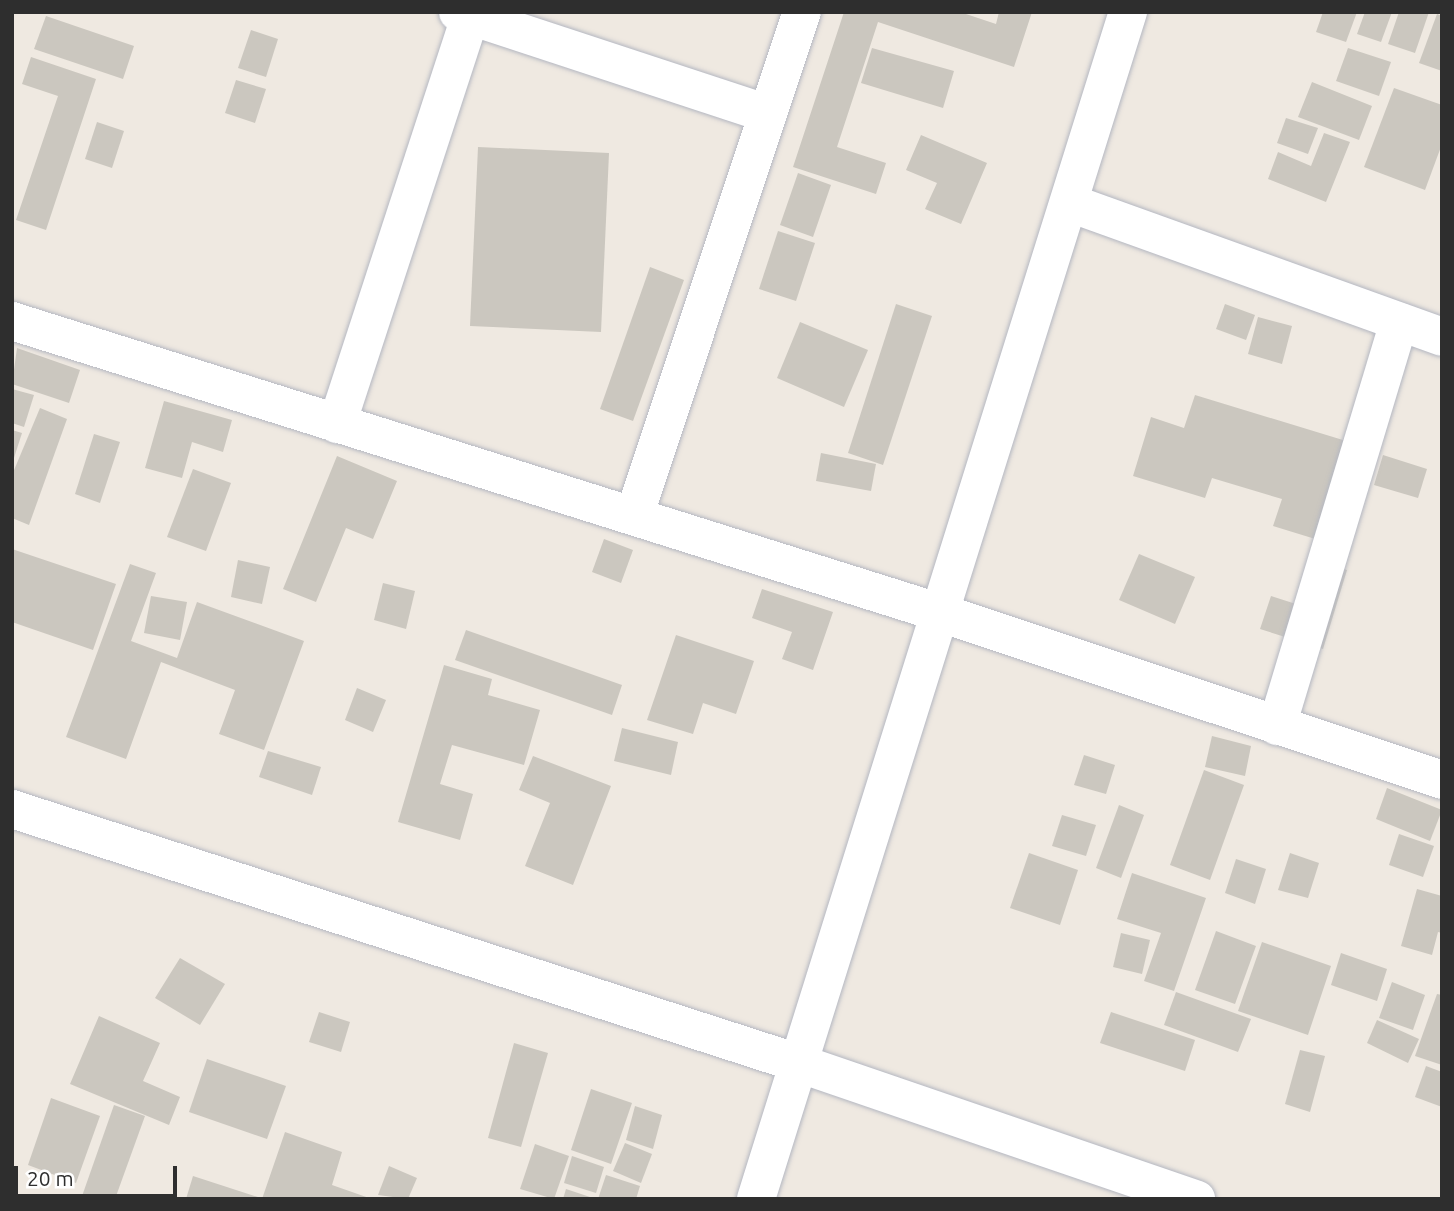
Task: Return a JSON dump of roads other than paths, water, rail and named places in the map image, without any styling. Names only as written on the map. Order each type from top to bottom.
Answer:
[{"type":"street","points":[[634,516],[802,12]]},
{"type":"street","points":[[756,1199],[1128,12]]},
{"type":"street","points":[[337,424],[464,14],[768,114]]},
{"type":"street","points":[[1070,203],[1442,337]]},
{"type":"street","points":[[12,321],[941,613],[1442,780]]},
{"type":"street","points":[[1277,726],[1399,322]]},
{"type":"street","points":[[12,809],[798,1063],[1196,1199]]}]
